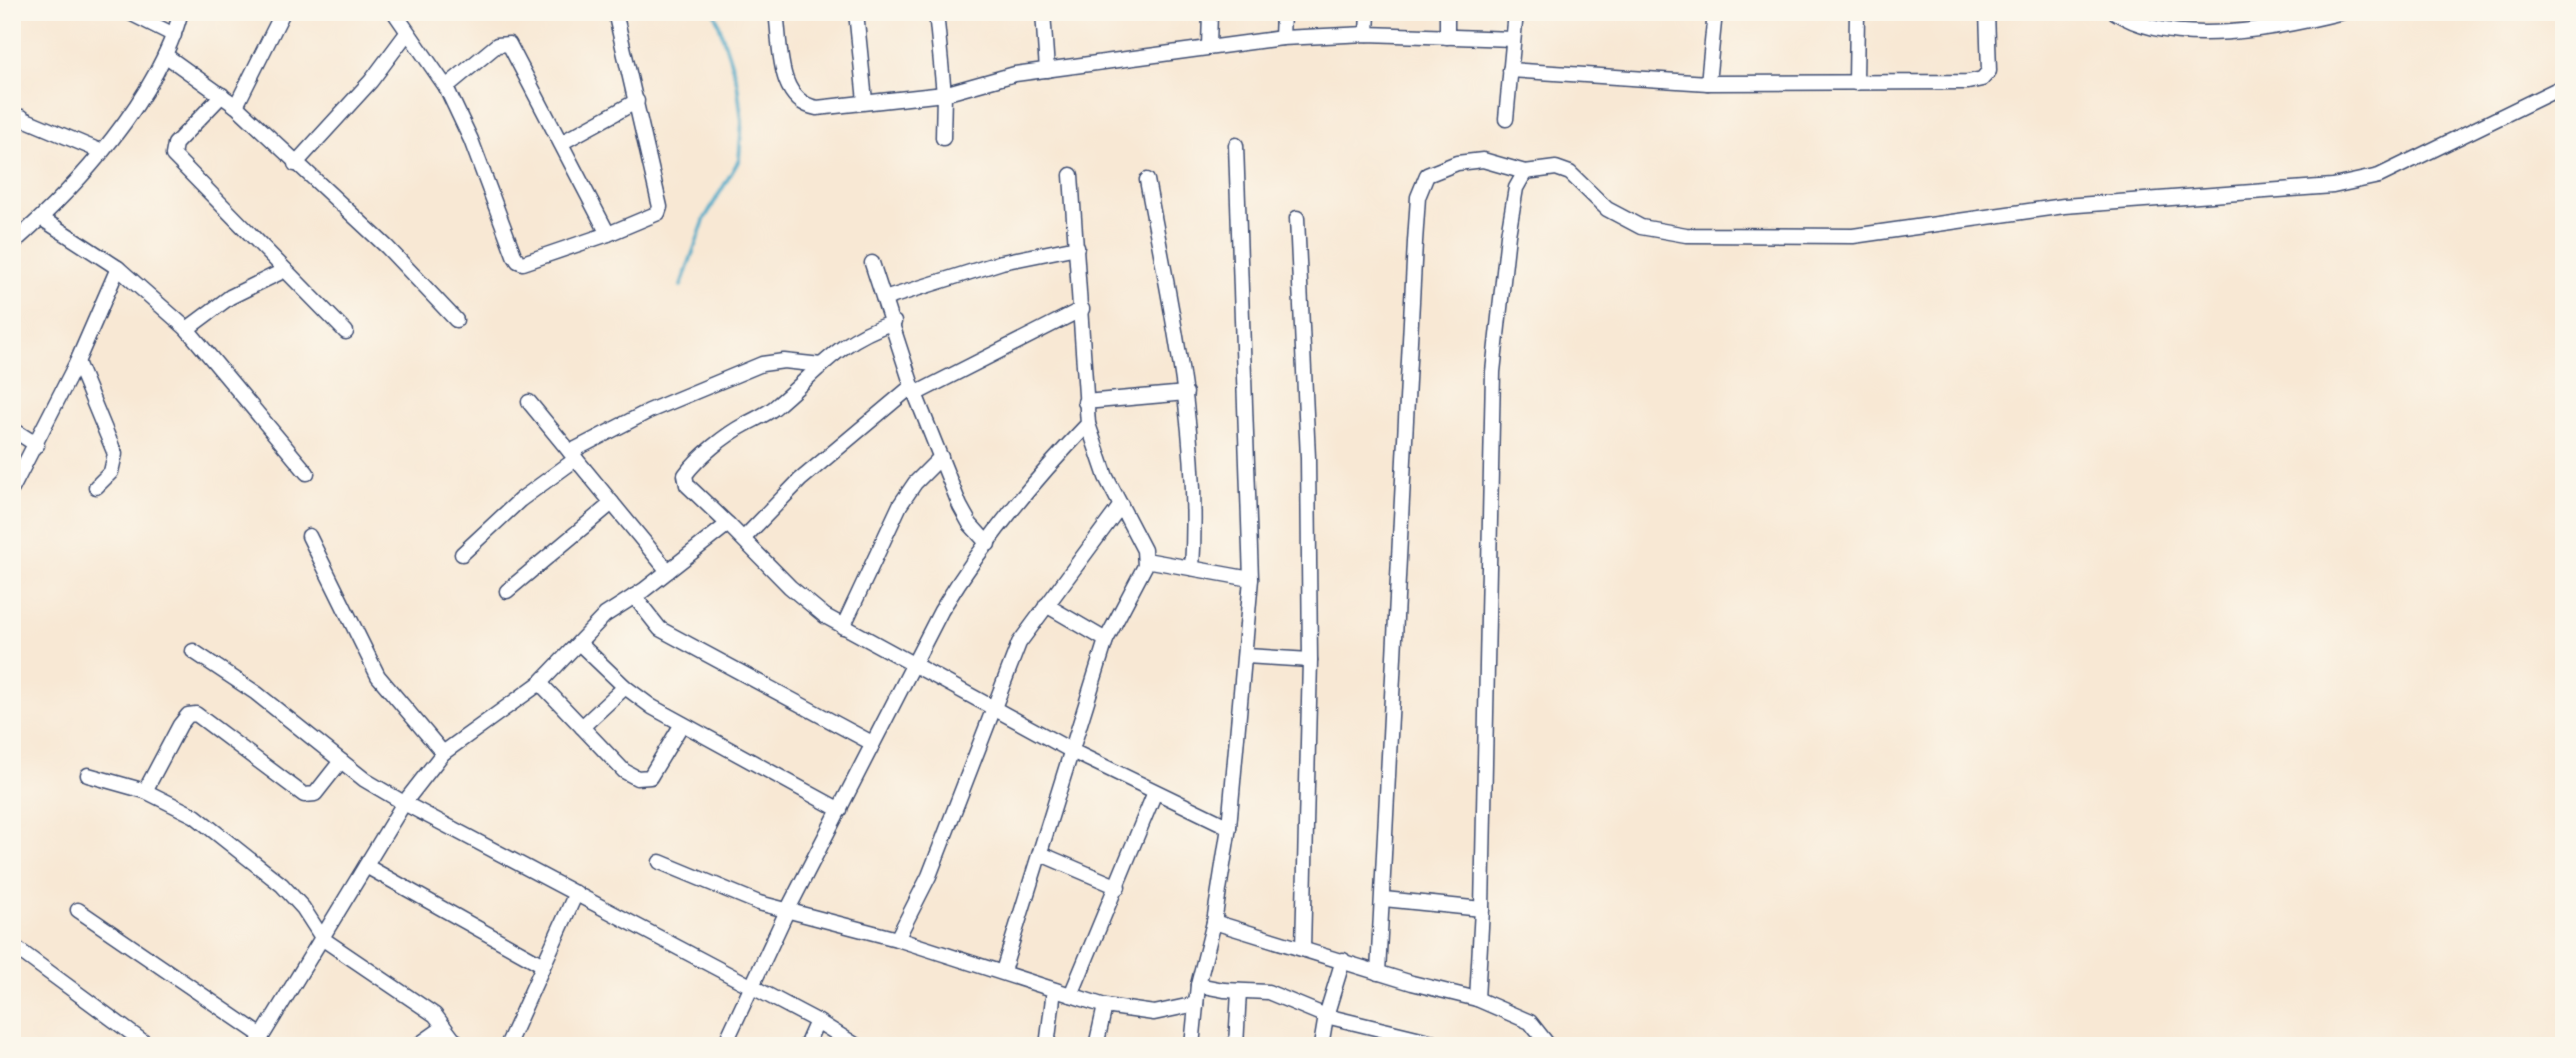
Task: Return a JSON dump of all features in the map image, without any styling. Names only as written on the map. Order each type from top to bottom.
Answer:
[{"type":"street","points":[[128,12],[174,35]]},
{"type":"street","points":[[12,244],[41,218],[100,151],[137,103],[165,55],[181,12]]},
{"type":"street","points":[[236,106],[283,12]]},
{"type":"street","points":[[295,164],[370,81],[403,19],[446,86],[471,139],[517,261],[523,262],[608,234],[658,213],[660,208],[615,12]]},
{"type":"street","points":[[776,12],[786,80],[796,100],[817,108],[944,94],[988,79],[1282,38],[1367,34],[1513,39]]},
{"type":"street","points":[[856,12],[865,101]]},
{"type":"street","points":[[936,12],[944,94],[943,138]]},
{"type":"street","points":[[1043,12],[1048,70]]},
{"type":"street","points":[[1209,47],[1210,12]]},
{"type":"street","points":[[1282,38],[1283,12]]},
{"type":"street","points":[[1367,34],[1368,12]]},
{"type":"street","points":[[1447,12],[1447,37]]},
{"type":"street","points":[[1506,119],[1516,12]]},
{"type":"street","points":[[1708,83],[1715,12]]},
{"type":"street","points":[[1856,83],[1857,12]]},
{"type":"street","points":[[1510,69],[1708,83],[1954,83],[1982,79],[1989,71],[1991,57],[1987,12]]},
{"type":"street","points":[[2115,12],[2158,28],[2224,33],[2272,27],[2343,12]]},
{"type":"street","points":[[446,86],[498,45],[509,44],[608,234]]},
{"type":"street","points":[[165,55],[236,106],[295,164],[387,247],[456,320]]},
{"type":"street","points":[[1378,973],[1384,900],[1419,197],[1427,175],[1457,163],[1483,160],[1525,172],[1556,168],[1570,173],[1615,215],[1641,228],[1686,235],[1853,236],[2064,206],[2333,186],[2379,176],[2564,86]]},
{"type":"street","points":[[222,95],[175,144],[173,155],[346,332]]},
{"type":"street","points":[[561,143],[637,101]]},
{"type":"street","points":[[12,134],[17,116],[100,151]]},
{"type":"street","points":[[1192,1046],[1198,985],[1213,922],[1229,827],[1251,579],[1236,145]]},
{"type":"street","points":[[1477,999],[1482,909],[1493,372],[1508,234],[1516,187],[1525,172]]},
{"type":"street","points":[[1003,971],[1106,640],[1143,573],[1146,560],[1144,550],[1106,477],[1088,424],[1071,175]]},
{"type":"street","points":[[1147,180],[1186,393],[1196,492],[1192,568]]},
{"type":"street","points":[[41,218],[118,268],[187,329],[307,473]]},
{"type":"street","points":[[1297,218],[1308,458],[1310,660],[1303,949]]},
{"type":"street","points":[[884,299],[1002,262],[1077,247]]},
{"type":"street","points":[[872,263],[894,322],[914,390],[963,511],[988,544]]},
{"type":"street","points":[[12,489],[37,445],[77,362],[118,268]]},
{"type":"street","points":[[187,329],[230,296],[285,270]]},
{"type":"street","points":[[744,538],[800,480],[914,390],[1082,309]]},
{"type":"street","points":[[894,322],[856,336],[772,409],[737,430],[691,467],[685,475],[687,485],[744,538],[790,587],[843,627],[1072,751],[1229,827]]},
{"type":"street","points":[[461,554],[573,455],[649,411],[762,364],[784,361],[821,365]]},
{"type":"street","points":[[77,362],[115,454],[111,472],[96,487]]},
{"type":"street","points":[[1085,402],[1186,393]]},
{"type":"street","points":[[529,402],[668,571]]},
{"type":"street","points":[[724,1046],[872,743],[959,582],[1025,493],[1088,424]]},
{"type":"street","points":[[12,429],[37,445]]},
{"type":"street","points":[[843,627],[900,505],[915,483],[941,457]]},
{"type":"street","points":[[507,591],[612,503]]},
{"type":"street","points":[[897,939],[929,877],[1019,643],[1121,505]]},
{"type":"street","points":[[78,910],[259,1041],[404,803],[443,752],[540,683],[605,615],[635,596],[728,524]]},
{"type":"street","points":[[309,536],[378,676],[443,752]]},
{"type":"street","points":[[1146,560],[1251,579]]},
{"type":"street","points":[[635,596],[660,629],[872,743]]},
{"type":"street","points":[[1046,605],[1106,640]]},
{"type":"street","points":[[579,643],[625,687],[682,724],[840,810]]},
{"type":"street","points":[[193,651],[256,693],[341,761],[404,803],[817,1021],[857,1046]]},
{"type":"street","points":[[1246,656],[1310,660]]},
{"type":"street","points":[[540,683],[624,771],[645,778],[650,777],[682,724]]},
{"type":"street","points":[[582,727],[625,687]]},
{"type":"street","points":[[145,791],[188,715],[196,714],[304,795],[315,794],[341,761]]},
{"type":"street","points":[[88,775],[145,791],[195,817],[264,870],[294,897],[323,939],[435,1014],[463,1046]]},
{"type":"street","points":[[1071,995],[1156,792]]},
{"type":"street","points":[[1041,854],[1118,887]]},
{"type":"street","points":[[660,862],[740,896],[897,939],[1105,1006],[1154,1013],[1196,1004]]},
{"type":"street","points":[[366,866],[543,965]]},
{"type":"street","points":[[507,1046],[576,893]]},
{"type":"street","points":[[1384,900],[1482,909]]},
{"type":"street","points":[[1213,922],[1378,973],[1477,999],[1530,1022],[1549,1046]]},
{"type":"street","points":[[12,946],[149,1046]]},
{"type":"street","points":[[1321,1046],[1326,1016],[1343,960]]},
{"type":"street","points":[[1198,985],[1268,992],[1326,1016],[1450,1046]]},
{"type":"street","points":[[1047,1046],[1054,990]]},
{"type":"street","points":[[1236,1046],[1238,991]]},
{"type":"street","points":[[1096,1046],[1105,1006]]},
{"type":"street","points":[[806,1046],[817,1021]]},
{"type":"street","points":[[417,1046],[444,1027]]},
{"type":"waterway","points":[[681,286],[705,218],[739,160],[742,121],[737,82],[715,12]]}]
